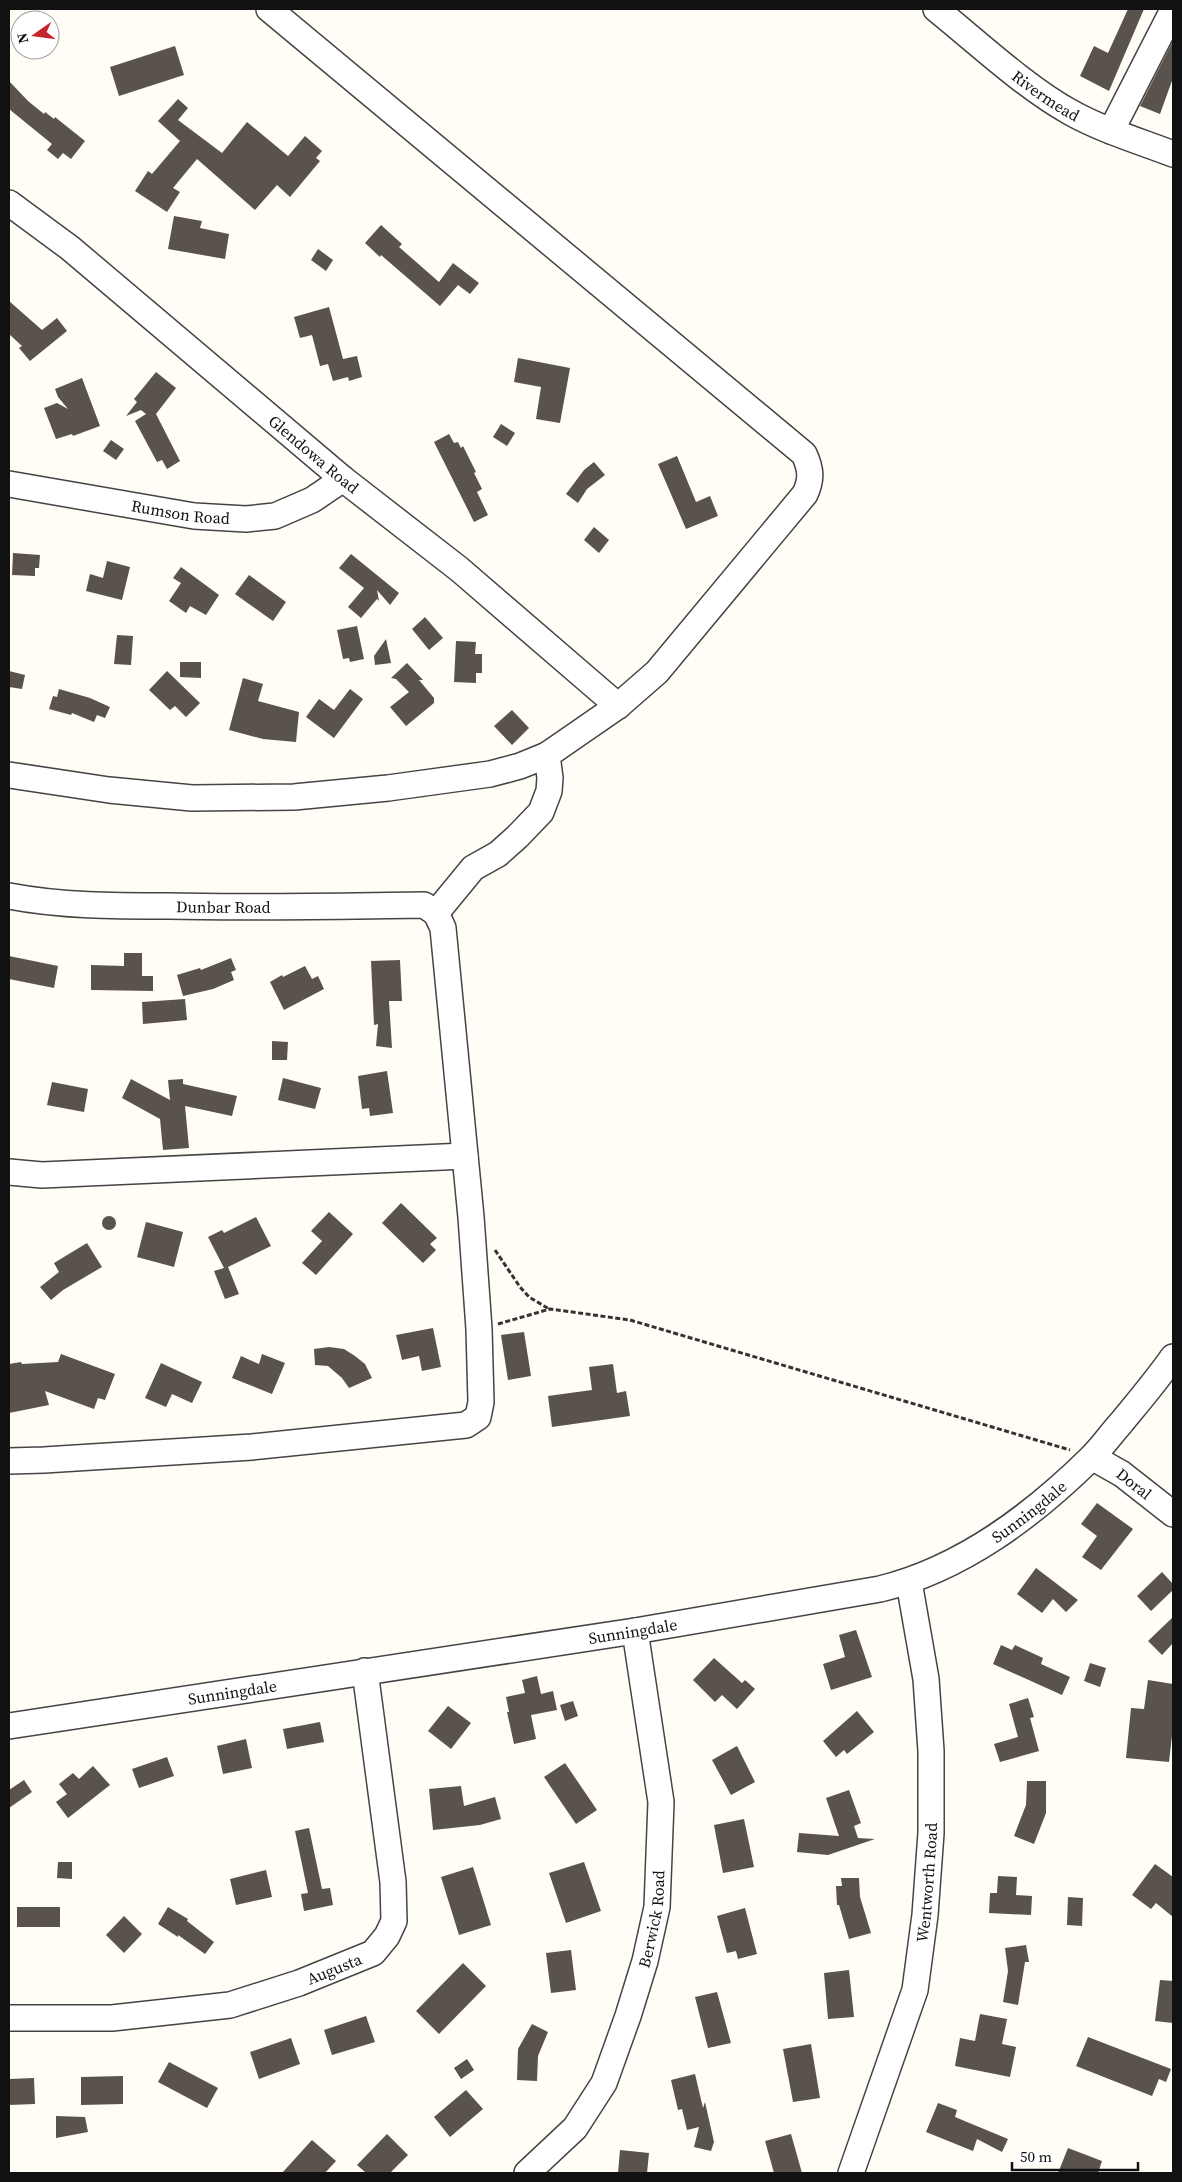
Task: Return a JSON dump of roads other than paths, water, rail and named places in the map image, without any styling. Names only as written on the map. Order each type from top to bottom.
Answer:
[{"type":"street","points":[[9,775],[110,790],[192,798],[294,797],[388,788],[490,774],[520,766],[546,755],[618,706],[657,672],[804,494],[809,484],[811,474],[804,454],[269,9]]},
{"type":"street","name":"Rivermead","points":[[936,9],[1025,80],[1068,111],[1111,131],[1173,154]]},
{"type":"street","points":[[1111,131],[1173,10]]},
{"type":"street","name":"Glendowa Road","points":[[9,203],[77,254],[343,479],[459,569],[618,706]]},
{"type":"street","name":"Rumson Road","points":[[9,484],[194,516],[246,519],[275,516],[312,500],[343,479]]},
{"type":"street","points":[[9,1461],[252,1447],[466,1425],[478,1417],[481,1402],[479,1329],[465,1156],[443,928],[436,913],[473,868],[504,848],[541,812],[549,792],[550,778],[546,755]]},
{"type":"street","name":"Dunbar Road","points":[[9,896],[41,902],[119,906],[239,908],[424,905],[436,913]]},
{"type":"street","points":[[9,1172],[42,1175],[465,1156]]},
{"type":"street","name":"Sunningdale","points":[[9,1726],[635,1630],[880,1589],[910,1582],[984,1545],[1026,1515],[1092,1457],[1173,1357]]},
{"type":"street","name":"Doral","points":[[1092,1457],[1122,1474],[1152,1495],[1173,1514]]},
{"type":"street","name":"Wentworth Road","points":[[851,2173],[915,1990],[926,1914],[932,1833],[931,1751],[926,1679],[910,1582]]},
{"type":"street","name":"Berwick Road","points":[[527,2173],[575,2128],[604,2083],[642,1971],[657,1907],[660,1802],[635,1630]]},
{"type":"street","name":"Augusta","points":[[9,2018],[112,2018],[230,2005],[299,1983],[373,1953],[387,1936],[394,1921],[393,1882],[365,1671]]}]
